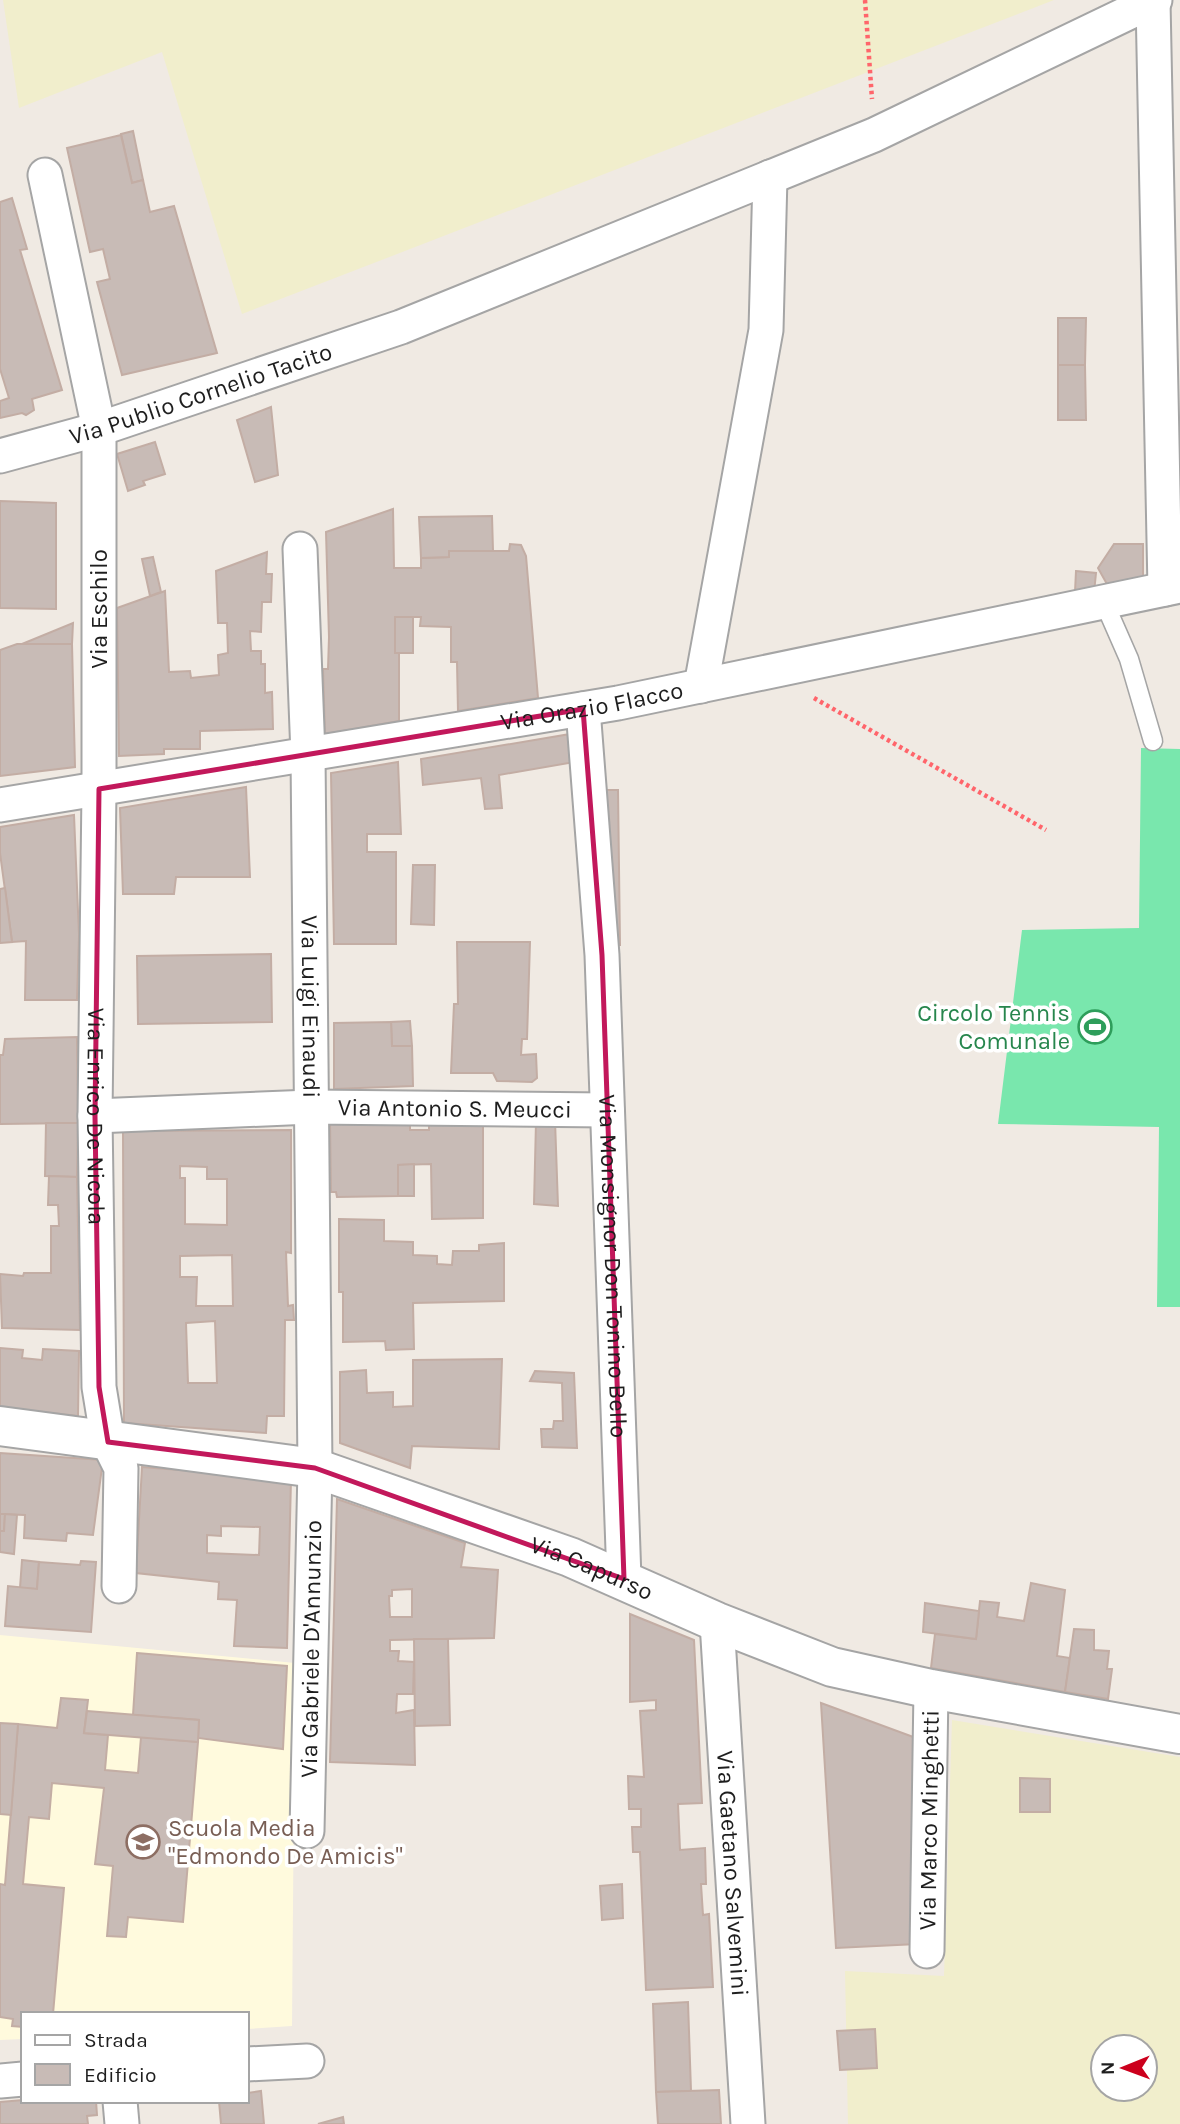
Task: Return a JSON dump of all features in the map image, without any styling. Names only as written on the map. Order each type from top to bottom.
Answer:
[{"type":"street","name":"Via Publio Cornelio Tacito","points":[[0,456],[99,429],[401,327],[874,135],[1154,0]]},
{"type":"street","points":[[1154,0],[1172,588]]},
{"type":"street","name":"Via Eschilo","points":[[45,175],[99,429],[99,789]]},
{"type":"street","points":[[701,686],[766,330],[770,177]]},
{"type":"street","name":"Via Luigi Einaudi","points":[[300,548],[308,755],[315,1468]]},
{"type":"street","name":"Via Orazio Flacco","points":[[0,805],[583,709],[1172,588]]},
{"type":"street","name":"Via Monsignor Don Tonino Bello","points":[[583,709],[602,955],[624,1579]]},
{"type":"street","name":"Via Enrico De Nicola","points":[[99,789],[95,1116],[99,1387],[107,1441],[121,1468],[119,1586]]},
{"type":"street","name":"Via Antonio S. Meucci","points":[[95,1116],[311,1107],[607,1110]]},
{"type":"street","name":"Via Capurso","points":[[0,1426],[315,1468],[624,1579],[718,1622],[832,1667],[931,1689],[1180,1734]]},
{"type":"street","name":"Via Gabriele D'Annunzio","points":[[307,1831],[315,1468]]},
{"type":"street","name":"Via Gaetano Salvemini","points":[[718,1622],[748,2124]]},
{"type":"street","name":"Via Marco Minghetti","points":[[927,1951],[931,1689]]},
{"type":"street","points":[[248,2064],[307,2061]]},
{"type":"street","points":[[0,2081],[21,2079]]},
{"type":"street","points":[[120,2103],[122,2124]]},
{"type":"lane","points":[[1104,602],[1129,659],[1153,741]]},
{"type":"path","points":[[865,0],[874,135]]},
{"type":"path","points":[[767,672],[1046,831]]},
{"type":"highlighted area","points":[[583,709],[602,955],[624,1579],[315,1468],[108,1442],[99,1387],[95,1116],[99,789]]},
{"type":"shaded area","points":[[3,0],[1054,0],[242,314],[162,52],[19,108]]},
{"type":"shaded area","points":[[0,1635],[295,1663],[292,2026],[248,2029],[248,2012],[21,2012],[21,2039],[0,2040]]},
{"type":"shaded area","points":[[952,1720],[1180,1757],[1180,2124],[848,2124],[845,1971],[944,1976]]},
{"type":"green space","name":"Circolo Tennis Comunale","points":[[1141,748],[1180,749],[1180,1307],[1157,1307],[1159,1127],[998,1124],[1022,930],[1139,928]]},
{"type":"building","points":[[133,131],[143,180],[132,183],[121,134]]},
{"type":"building","points":[[121,135],[132,183],[143,180],[150,212],[174,206],[217,353],[122,375],[97,282],[110,279],[103,249],[90,252],[67,148]]},
{"type":"building","points":[[12,198],[27,249],[20,250],[62,390],[32,399],[34,410],[26,415],[22,413],[0,418],[0,401],[9,398],[0,369],[0,202]]},
{"type":"building","points":[[1058,318],[1086,318],[1085,365],[1058,365]]},
{"type":"building","points":[[1058,365],[1085,365],[1086,420],[1058,420]]},
{"type":"building","points":[[271,407],[278,475],[255,482],[237,420]]},
{"type":"building","points":[[155,442],[165,474],[143,481],[145,485],[128,491],[117,454]]},
{"type":"building","points":[[0,501],[56,503],[56,609],[0,608]]},
{"type":"building","points":[[393,509],[394,568],[421,568],[421,558],[449,557],[449,551],[509,551],[510,544],[521,545],[526,556],[538,698],[458,711],[457,662],[451,662],[451,627],[420,626],[421,617],[395,617],[395,653],[399,653],[399,721],[325,734],[323,669],[328,669],[329,637],[326,532]]},
{"type":"building","points":[[492,516],[493,551],[449,551],[449,557],[421,558],[419,517]]},
{"type":"building","points":[[1114,544],[1143,544],[1143,580],[1108,586],[1098,568]]},
{"type":"building","points":[[267,552],[266,574],[272,574],[271,602],[262,602],[261,632],[250,631],[251,651],[261,651],[261,664],[265,664],[265,693],[272,692],[273,729],[200,731],[200,749],[164,749],[164,754],[119,756],[117,608],[165,591],[169,672],[190,671],[191,678],[219,675],[218,655],[228,653],[227,623],[218,623],[216,571]]},
{"type":"building","points":[[153,557],[161,592],[150,596],[142,559]]},
{"type":"building","points":[[1076,571],[1096,573],[1094,593],[1075,592]]},
{"type":"building","points":[[395,617],[413,617],[413,653],[395,653]]},
{"type":"building","points":[[73,623],[72,644],[22,644]]},
{"type":"building","points":[[17,644],[72,644],[75,767],[0,776],[0,650]]},
{"type":"building","points":[[582,732],[586,760],[499,775],[502,808],[485,809],[481,778],[423,785],[421,759]]},
{"type":"building","points":[[398,762],[401,834],[367,834],[367,852],[396,852],[396,944],[334,944],[331,773]]},
{"type":"building","points":[[246,787],[250,877],[176,877],[174,894],[123,894],[120,808]]},
{"type":"building","points":[[593,790],[618,790],[620,945],[598,945]]},
{"type":"building","points":[[74,815],[79,935],[77,1000],[25,1000],[26,941],[12,942],[0,853],[0,827]]},
{"type":"building","points":[[413,865],[435,865],[434,925],[411,924]]},
{"type":"building","points":[[5,888],[12,942],[0,943],[0,889]]},
{"type":"building","points":[[457,942],[530,942],[527,1039],[522,1039],[521,1055],[536,1054],[537,1078],[532,1082],[497,1081],[493,1073],[451,1073],[454,1004],[458,1004]]},
{"type":"building","points":[[271,954],[272,1022],[138,1024],[137,956]]},
{"type":"building","points":[[410,1021],[412,1046],[392,1046],[391,1022]]},
{"type":"building","points":[[391,1022],[392,1046],[412,1046],[413,1086],[334,1089],[334,1023]]},
{"type":"building","points":[[77,1037],[78,1123],[0,1124],[0,1055],[3,1055],[5,1039]]},
{"type":"building","points":[[555,1120],[558,1206],[534,1204],[536,1122]]},
{"type":"building","points":[[410,1121],[410,1130],[429,1130],[429,1122],[483,1122],[483,1218],[432,1219],[431,1164],[398,1165],[398,1196],[337,1197],[336,1192],[331,1192],[330,1122]]},
{"type":"building","points":[[46,1123],[78,1123],[77,1177],[45,1176]]},
{"type":"building","points":[[291,1130],[291,1253],[286,1252],[288,1306],[293,1305],[294,1320],[285,1320],[284,1416],[267,1416],[266,1433],[124,1423],[123,1131]],"holes":[[[180,1166],[207,1167],[207,1179],[227,1179],[227,1225],[185,1224],[185,1178],[180,1178]],[[232,1255],[233,1306],[196,1306],[197,1277],[180,1277],[180,1256]],[[215,1321],[217,1383],[188,1383],[186,1323]]]},
{"type":"building","points":[[414,1164],[414,1196],[398,1196],[398,1165]]},
{"type":"building","points":[[49,1176],[77,1177],[80,1330],[2,1328],[0,1274],[23,1276],[24,1273],[51,1273],[51,1226],[59,1226],[58,1205],[48,1205]]},
{"type":"building","points":[[339,1219],[384,1220],[384,1241],[413,1242],[413,1255],[437,1256],[437,1264],[452,1265],[453,1251],[479,1251],[479,1245],[504,1243],[504,1301],[413,1303],[414,1349],[386,1350],[385,1341],[343,1342],[343,1292],[339,1292]]},
{"type":"building","points":[[0,1348],[23,1350],[22,1358],[42,1360],[43,1349],[79,1351],[78,1416],[0,1407]]},
{"type":"building","points":[[502,1359],[499,1449],[412,1446],[410,1468],[340,1443],[340,1372],[366,1370],[367,1393],[393,1392],[393,1407],[413,1406],[413,1360]]},
{"type":"building","points":[[535,1371],[574,1373],[577,1448],[542,1447],[541,1429],[553,1429],[554,1421],[563,1421],[562,1383],[530,1381]]},
{"type":"building","points":[[0,1453],[103,1460],[93,1535],[67,1533],[66,1541],[24,1538],[25,1515],[0,1514]]},
{"type":"building","points":[[142,1467],[291,1479],[287,1648],[234,1646],[237,1600],[218,1599],[219,1582],[136,1573]],"holes":[[[221,1526],[260,1527],[259,1555],[207,1553],[207,1535],[221,1536]]]},
{"type":"building","points":[[337,1499],[465,1543],[461,1567],[498,1570],[494,1638],[390,1640],[390,1651],[399,1651],[398,1661],[414,1662],[413,1694],[397,1694],[396,1713],[414,1710],[415,1765],[330,1762]],"holes":[[[412,1589],[412,1617],[390,1617],[389,1596],[392,1596],[392,1590]]]},
{"type":"building","points":[[0,1514],[5,1514],[4,1531],[0,1531]]},
{"type":"building","points":[[5,1514],[17,1515],[14,1554],[0,1552],[0,1531],[4,1531]]},
{"type":"building","points":[[22,1560],[39,1562],[37,1589],[20,1588]]},
{"type":"building","points":[[81,1561],[96,1562],[91,1632],[5,1626],[8,1586],[37,1589],[39,1562],[80,1565]]},
{"type":"building","points":[[1031,1583],[1065,1590],[1057,1656],[1070,1658],[1065,1692],[931,1668],[935,1634],[976,1639],[980,1601],[999,1603],[997,1617],[1024,1621]]},
{"type":"building","points":[[925,1603],[979,1611],[976,1639],[923,1632]]},
{"type":"building","points":[[630,1614],[694,1640],[702,1803],[678,1804],[680,1850],[705,1848],[706,1884],[701,1884],[703,1915],[709,1914],[713,1987],[646,1990],[640,1852],[633,1852],[632,1827],[641,1827],[641,1809],[629,1809],[628,1776],[644,1777],[640,1711],[656,1710],[656,1700],[630,1702]]},
{"type":"building","points":[[1074,1629],[1094,1630],[1094,1650],[1109,1651],[1107,1669],[1112,1669],[1108,1699],[1065,1692]]},
{"type":"building","points":[[414,1639],[448,1639],[450,1725],[415,1726]]},
{"type":"building","points":[[137,1653],[287,1666],[283,1749],[198,1738],[199,1720],[133,1715]]},
{"type":"building","name":"Scuola Media \"Edmondo De Amicis\"","points":[[61,1698],[88,1700],[84,1733],[108,1735],[105,1770],[138,1773],[141,1737],[198,1742],[183,1922],[128,1917],[126,1937],[107,1936],[113,1866],[95,1864],[104,1788],[52,1783],[49,1819],[29,1817],[23,1884],[64,1888],[53,2012],[21,2012],[21,2027],[12,2026],[13,2019],[0,2017],[0,1884],[5,1885],[18,1724],[57,1728]]},
{"type":"building","points":[[821,1703],[916,1738],[917,1944],[836,1948]]},
{"type":"building","points":[[87,1711],[199,1720],[198,1742],[84,1733]]},
{"type":"building","points":[[0,1723],[18,1724],[11,1815],[0,1814]]},
{"type":"building","points":[[1020,1778],[1050,1779],[1050,1812],[1020,1812]]},
{"type":"building","points":[[622,1884],[623,1918],[602,1920],[600,1886]]},
{"type":"building","points":[[688,2002],[691,2091],[656,2092],[653,2004]]},
{"type":"building","points":[[875,2029],[877,2068],[840,2070],[837,2031]]},
{"type":"building","points":[[719,2090],[721,2124],[658,2124],[656,2092]]},
{"type":"building","points":[[261,2091],[264,2124],[221,2124],[219,2103],[248,2103],[248,2093]]},
{"type":"building","points":[[0,2102],[96,2103],[97,2115],[87,2116],[88,2124],[0,2124]]},
{"type":"building","points":[[343,2117],[344,2124],[318,2124]]},
{"type":"place","name":"Circolo Tennis Comunale","points":[[1095,1027]]},
{"type":"place","name":"Scuola Media \"Edmondo De Amicis\"","points":[[143,1842]]}]
